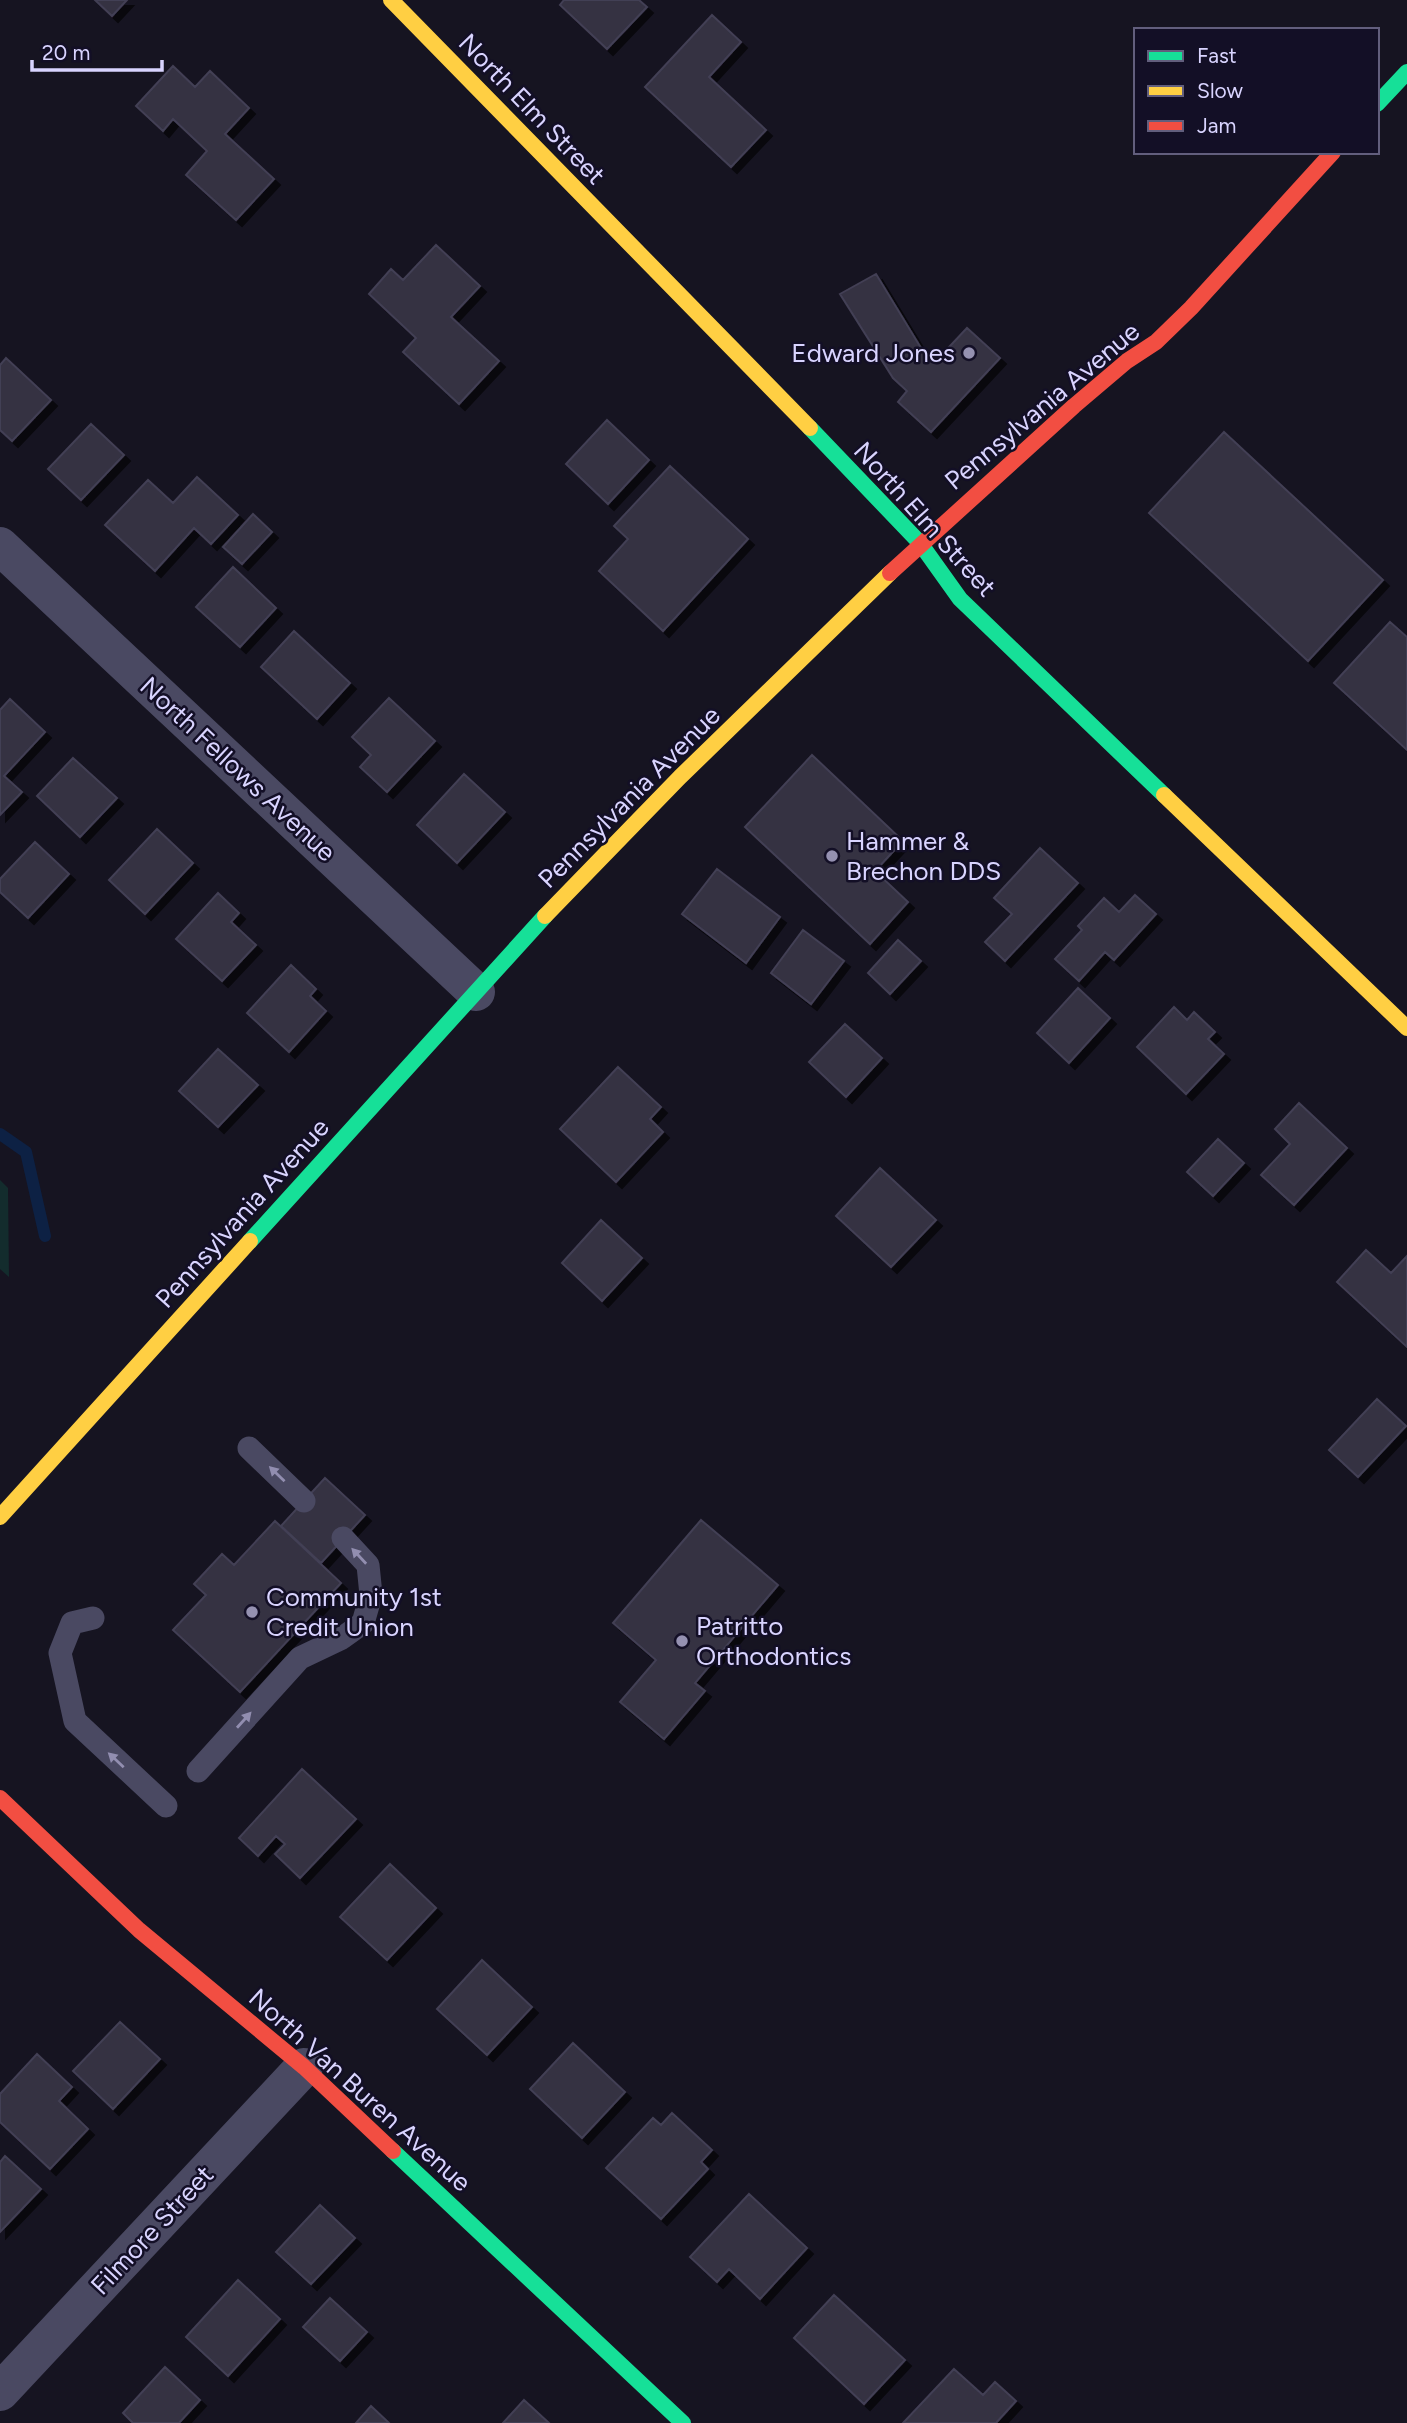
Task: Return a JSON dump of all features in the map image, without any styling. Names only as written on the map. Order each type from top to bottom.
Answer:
[{"type":"main road","name":"North Elm Street","points":[[391,0],[748,363],[920,543],[960,599],[1407,1028]]},
{"type":"main road","points":[[1379,102],[1407,72]]},
{"type":"main road","name":"Pennsylvania Avenue","points":[[0,1517],[527,934],[680,777],[920,543],[1074,405],[1126,361],[1165,333],[1331,154]]},
{"type":"main road","name":"North Van Buren Avenue","points":[[0,1798],[139,1930],[304,2067],[683,2423]]},
{"type":"street","name":"North Fellows Avenue","points":[[0,546],[476,992]]},
{"type":"street","name":"Filmore Street","points":[[0,2392],[304,2067]]},
{"type":"lane","points":[[249,1448],[304,1501]]},
{"type":"lane","points":[[198,1770],[300,1658],[342,1638],[363,1623],[371,1595],[368,1565],[344,1538]]},
{"type":"lane","points":[[93,1618],[72,1623],[60,1653],[75,1721],[166,1806]]},
{"type":"green space","points":[[0,1180],[8,1188],[9,1277],[0,1269]]},
{"type":"building","points":[[95,0],[127,0],[112,16]]},
{"type":"building","points":[[564,0],[639,0],[647,7],[607,49],[560,5]]},
{"type":"building","points":[[712,15],[741,42],[709,77],[766,130],[731,167],[645,87]]},
{"type":"building","points":[[173,66],[195,87],[210,71],[249,108],[225,134],[274,179],[236,220],[186,175],[207,151],[173,119],[163,131],[136,106]]},
{"type":"building","points":[[436,245],[480,286],[451,317],[499,361],[459,404],[403,352],[416,338],[369,294],[391,269],[403,280]]},
{"type":"building","name":"Edward Jones","points":[[876,274],[921,348],[935,362],[967,328],[1000,358],[931,432],[898,402],[907,391],[893,378],[840,294]]},
{"type":"building","points":[[6,358],[51,400],[12,441],[0,430],[0,365]]},
{"type":"building","points":[[607,420],[649,460],[608,504],[566,464]]},
{"type":"building","points":[[91,424],[124,455],[81,500],[48,469]]},
{"type":"building","points":[[1224,432],[1383,580],[1308,661],[1149,513]]},
{"type":"building","points":[[670,466],[748,539],[663,631],[599,571],[628,539],[614,526]]},
{"type":"building","points":[[197,477],[238,515],[211,544],[194,528],[155,571],[105,525],[148,480],[173,503]]},
{"type":"building","points":[[253,514],[272,532],[242,564],[223,547]]},
{"type":"building","points":[[233,567],[276,608],[240,647],[196,607]]},
{"type":"building","points":[[1390,622],[1407,637],[1407,750],[1334,683]]},
{"type":"building","points":[[294,631],[350,683],[317,719],[261,667]]},
{"type":"building","points":[[389,698],[435,741],[387,792],[360,767],[371,755],[352,737]]},
{"type":"building","points":[[10,699],[45,732],[4,776],[22,792],[0,815],[0,710]]},
{"type":"building","name":"Hammer & Brechon DDS","points":[[812,755],[903,841],[875,871],[908,902],[870,944],[745,827]]},
{"type":"building","points":[[73,758],[117,798],[80,837],[37,796]]},
{"type":"building","points":[[464,774],[505,812],[457,863],[417,825]]},
{"type":"building","points":[[157,829],[193,863],[145,914],[109,880]]},
{"type":"building","points":[[35,842],[69,874],[28,918],[0,892],[0,879]]},
{"type":"building","points":[[1040,848],[1078,883],[1005,961],[985,942],[1012,914],[994,898]]},
{"type":"building","points":[[717,869],[780,917],[746,963],[682,914]]},
{"type":"building","points":[[218,893],[239,913],[231,922],[256,945],[222,981],[176,939]]},
{"type":"building","points":[[1135,895],[1156,914],[1114,960],[1105,952],[1079,981],[1055,959],[1082,930],[1078,926],[1104,898],[1119,912]]},
{"type":"building","points":[[803,930],[844,961],[811,1004],[771,973]]},
{"type":"building","points":[[898,940],[921,961],[890,994],[868,973]]},
{"type":"building","points":[[291,965],[316,989],[310,996],[326,1011],[289,1052],[247,1013]]},
{"type":"building","points":[[1078,988],[1110,1018],[1069,1063],[1037,1033]]},
{"type":"building","points":[[1174,1007],[1187,1020],[1194,1012],[1215,1032],[1208,1039],[1224,1054],[1186,1094],[1137,1047]]},
{"type":"building","points":[[845,1024],[882,1058],[846,1097],[809,1062]]},
{"type":"building","points":[[218,1049],[258,1085],[218,1127],[179,1091]]},
{"type":"building","points":[[618,1067],[661,1107],[650,1119],[663,1132],[616,1182],[560,1129]]},
{"type":"building","points":[[1299,1103],[1347,1148],[1294,1205],[1261,1175],[1290,1144],[1275,1129]]},
{"type":"building","points":[[1218,1139],[1244,1163],[1213,1196],[1187,1172]]},
{"type":"building","points":[[880,1168],[936,1220],[891,1267],[836,1216]]},
{"type":"building","points":[[601,1220],[642,1258],[602,1301],[562,1263]]},
{"type":"building","points":[[1366,1250],[1391,1273],[1407,1256],[1407,1347],[1337,1282]]},
{"type":"building","points":[[1377,1399],[1406,1426],[1358,1477],[1329,1450]]},
{"type":"building","points":[[325,1478],[365,1515],[321,1563],[281,1526]]},
{"type":"building","name":"Patritto Orthodontics","points":[[701,1520],[778,1585],[695,1683],[705,1691],[664,1739],[620,1702],[656,1660],[613,1623]]},
{"type":"building","name":"Community 1st Credit Union","points":[[275,1521],[341,1583],[240,1692],[173,1630],[206,1595],[194,1584],[222,1554],[234,1565]]},
{"type":"building","points":[[302,1769],[356,1819],[300,1878],[275,1854],[285,1844],[276,1836],[258,1856],[239,1838]]},
{"type":"building","points":[[390,1864],[436,1908],[387,1960],[340,1917]]},
{"type":"building","points":[[482,1960],[532,2007],[487,2055],[437,2009]]},
{"type":"building","points":[[120,2022],[160,2059],[113,2109],[73,2071]]},
{"type":"building","points":[[573,2043],[625,2092],[582,2138],[530,2089]]},
{"type":"building","points":[[37,2054],[72,2087],[59,2101],[88,2129],[50,2169],[0,2122],[0,2094]]},
{"type":"building","points":[[672,2113],[712,2150],[701,2162],[708,2169],[661,2219],[606,2168],[653,2118],[661,2125]]},
{"type":"building","points":[[5,2156],[41,2189],[0,2232],[0,2162]]},
{"type":"building","points":[[749,2194],[807,2248],[760,2299],[729,2269],[717,2282],[690,2257]]},
{"type":"building","points":[[320,2205],[355,2238],[311,2284],[276,2252]]},
{"type":"building","points":[[238,2280],[280,2319],[228,2376],[186,2337]]},
{"type":"building","points":[[834,2295],[905,2360],[864,2404],[794,2338]]},
{"type":"building","points":[[330,2298],[367,2332],[340,2361],[303,2327]]},
{"type":"building","points":[[165,2367],[200,2400],[179,2423],[133,2423],[123,2413]]},
{"type":"building","points":[[954,2369],[983,2395],[995,2382],[1016,2401],[996,2423],[903,2423]]},
{"type":"building","points":[[524,2400],[549,2423],[503,2423]]},
{"type":"building","points":[[371,2406],[389,2423],[356,2423]]},
{"type":"waterway","points":[[0,1134],[26,1152],[45,1236]]},
{"type":"traffic: fast","points":[[1379,102],[1407,72]]},
{"type":"traffic: fast","points":[[810,428],[920,543],[960,599],[1164,795]]},
{"type":"traffic: fast","points":[[250,1241],[545,916]]},
{"type":"traffic: fast","points":[[393,2151],[683,2423]]},
{"type":"traffic: slow","points":[[391,0],[810,428]]},
{"type":"traffic: slow","points":[[545,916],[680,777],[890,573]]},
{"type":"traffic: slow","points":[[1164,795],[1407,1028]]},
{"type":"traffic: slow","points":[[0,1517],[250,1241]]},
{"type":"traffic: jam","points":[[890,573],[1074,406],[1127,361],[1156,342],[1191,308],[1331,154]]},
{"type":"traffic: jam","points":[[0,1798],[139,1930],[304,2067],[393,2151]]},
{"type":"place","name":"Edward Jones","points":[[969,353]]},
{"type":"place","name":"Hammer & Brechon DDS","points":[[832,856]]},
{"type":"place","name":"Community 1st Credit Union","points":[[252,1612]]},
{"type":"place","name":"Patritto Orthodontics","points":[[682,1641]]}]
